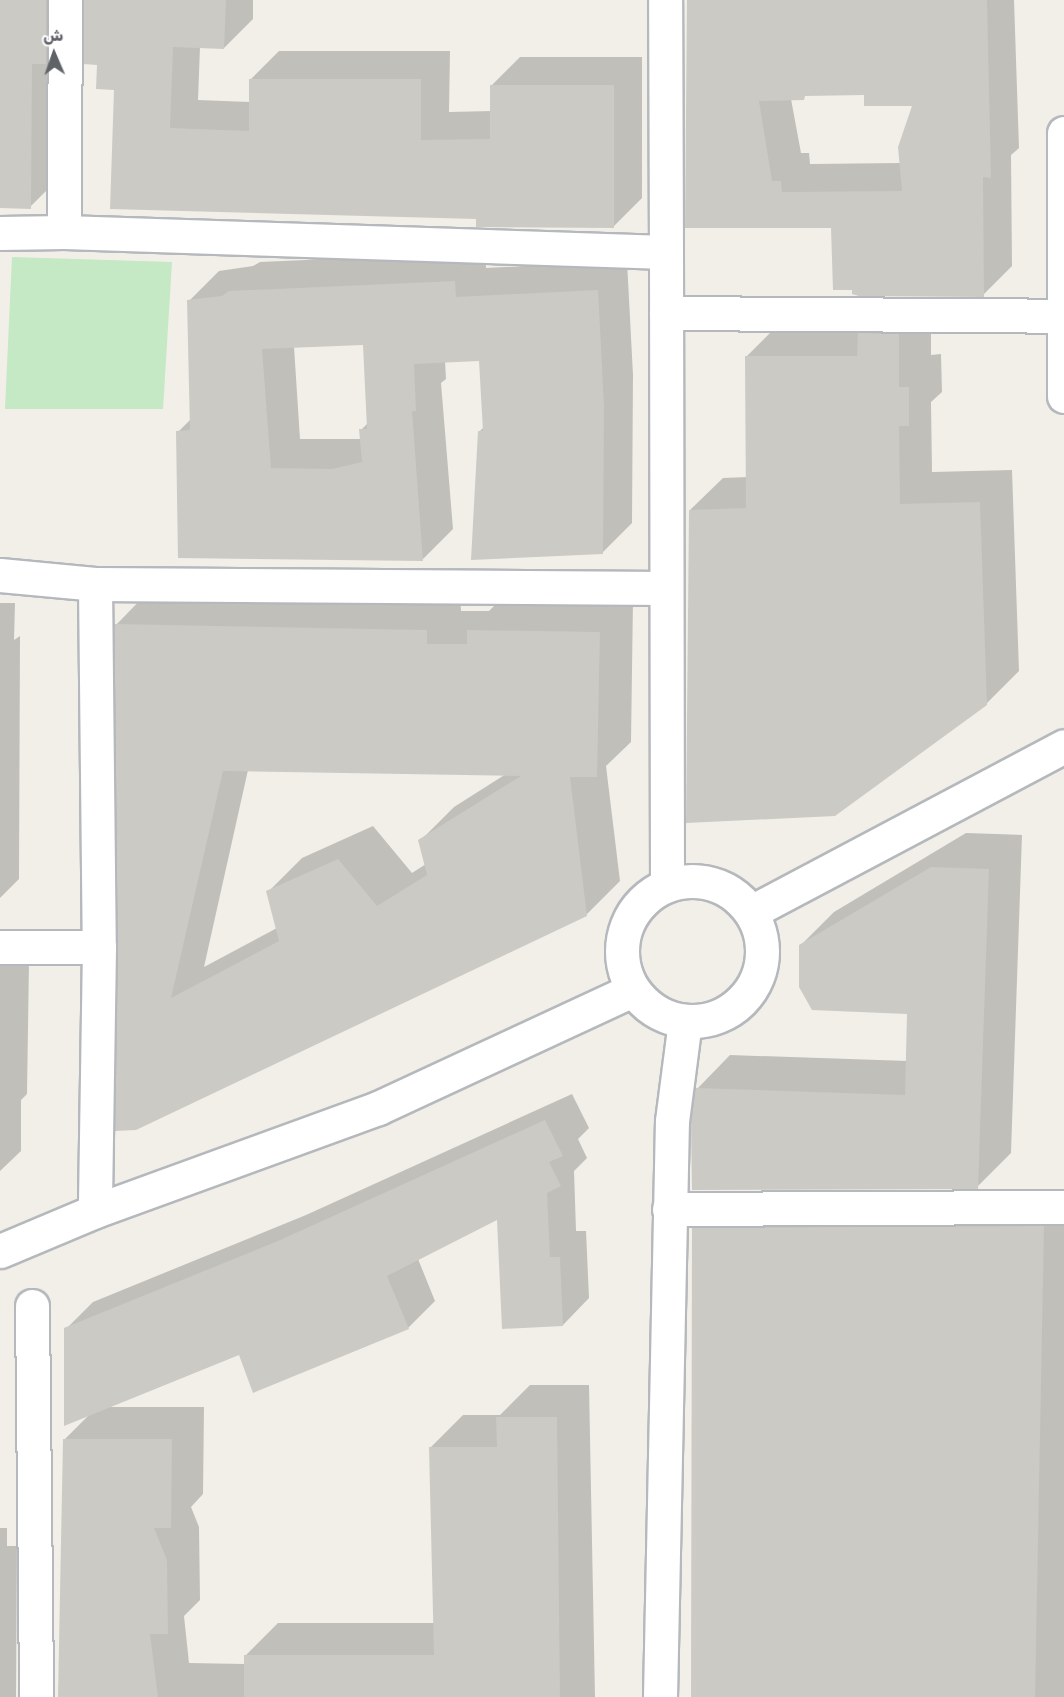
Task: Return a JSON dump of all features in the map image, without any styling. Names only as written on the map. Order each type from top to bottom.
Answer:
[{"type":"street","points":[[64,232],[65,0]]},
{"type":"street","points":[[665,0],[667,885]]},
{"type":"street","points":[[1064,133],[1064,396]]},
{"type":"street","points":[[0,233],[64,232],[666,252]]},
{"type":"street","points":[[666,313],[1063,316]]},
{"type":"street","points":[[0,575],[95,584],[666,588]]},
{"type":"street","points":[[95,584],[99,947],[95,1211]]},
{"type":"street","points":[[751,912],[1064,746]]},
{"type":"street","points":[[698,880],[728,890],[751,912],[762,941],[759,973],[743,999],[717,1017],[685,1022],[655,1012],[633,990],[621,960],[624,929],[640,902],[667,885],[698,880]]},
{"type":"street","points":[[0,947],[99,947]]},
{"type":"street","points":[[0,1251],[95,1211],[378,1108],[633,990]]},
{"type":"street","points":[[660,1697],[672,1121],[685,1022]]},
{"type":"street","points":[[669,1209],[1064,1207]]},
{"type":"street","points":[[32,1306],[36,1697]]},
{"type":"green space","points":[[12,257],[172,262],[163,409],[5,409]]},
{"type":"building","points":[[0,0],[46,0],[46,64],[32,64],[31,209],[0,208]]},
{"type":"building","points":[[84,0],[226,0],[224,49],[173,47],[170,128],[249,131],[249,79],[421,79],[421,140],[490,139],[490,85],[614,85],[614,228],[476,227],[476,219],[110,209],[114,90],[96,89],[97,65],[83,64]]},
{"type":"building","points":[[687,0],[987,0],[991,178],[983,177],[984,297],[859,296],[852,294],[852,290],[833,290],[831,228],[685,228]],"holes":[[[864,95],[864,106],[912,106],[898,147],[902,191],[782,192],[781,181],[772,181],[759,101],[804,100],[805,96]]]},
{"type":"building","points":[[455,281],[456,297],[598,290],[604,405],[603,554],[471,560],[478,431],[483,431],[479,361],[414,364],[416,411],[412,411],[423,561],[178,558],[176,431],[190,430],[187,300],[222,296],[229,291]],"holes":[[[363,345],[367,429],[359,429],[362,462],[332,469],[271,468],[262,349]]]},
{"type":"building","points":[[858,333],[899,334],[899,387],[909,387],[909,426],[899,426],[900,504],[980,502],[987,705],[835,816],[686,823],[689,510],[746,508],[745,356],[857,356]]},
{"type":"building","points":[[114,624],[427,630],[427,644],[467,644],[467,630],[600,632],[597,777],[570,777],[587,916],[136,1130],[115,1131],[118,947]],"holes":[[[223,771],[521,776],[418,840],[427,875],[377,906],[338,859],[266,891],[279,941],[171,998]]]},
{"type":"building","points":[[931,867],[989,869],[978,1189],[692,1190],[691,1122],[695,1088],[905,1095],[907,1014],[812,1010],[799,987],[799,945]]},
{"type":"building","points":[[545,1120],[563,1156],[549,1162],[561,1186],[547,1193],[550,1257],[560,1257],[563,1326],[502,1329],[497,1220],[387,1276],[409,1329],[253,1393],[239,1355],[64,1426],[64,1328],[278,1241]]},
{"type":"building","points":[[1044,1226],[1035,1697],[691,1697],[692,1228]]},
{"type":"building","points":[[496,1417],[557,1417],[560,1697],[244,1697],[244,1655],[434,1655],[429,1447],[497,1447]]},
{"type":"building","points":[[63,1439],[172,1439],[171,1528],[154,1528],[167,1560],[168,1634],[150,1634],[158,1697],[58,1697]]}]
